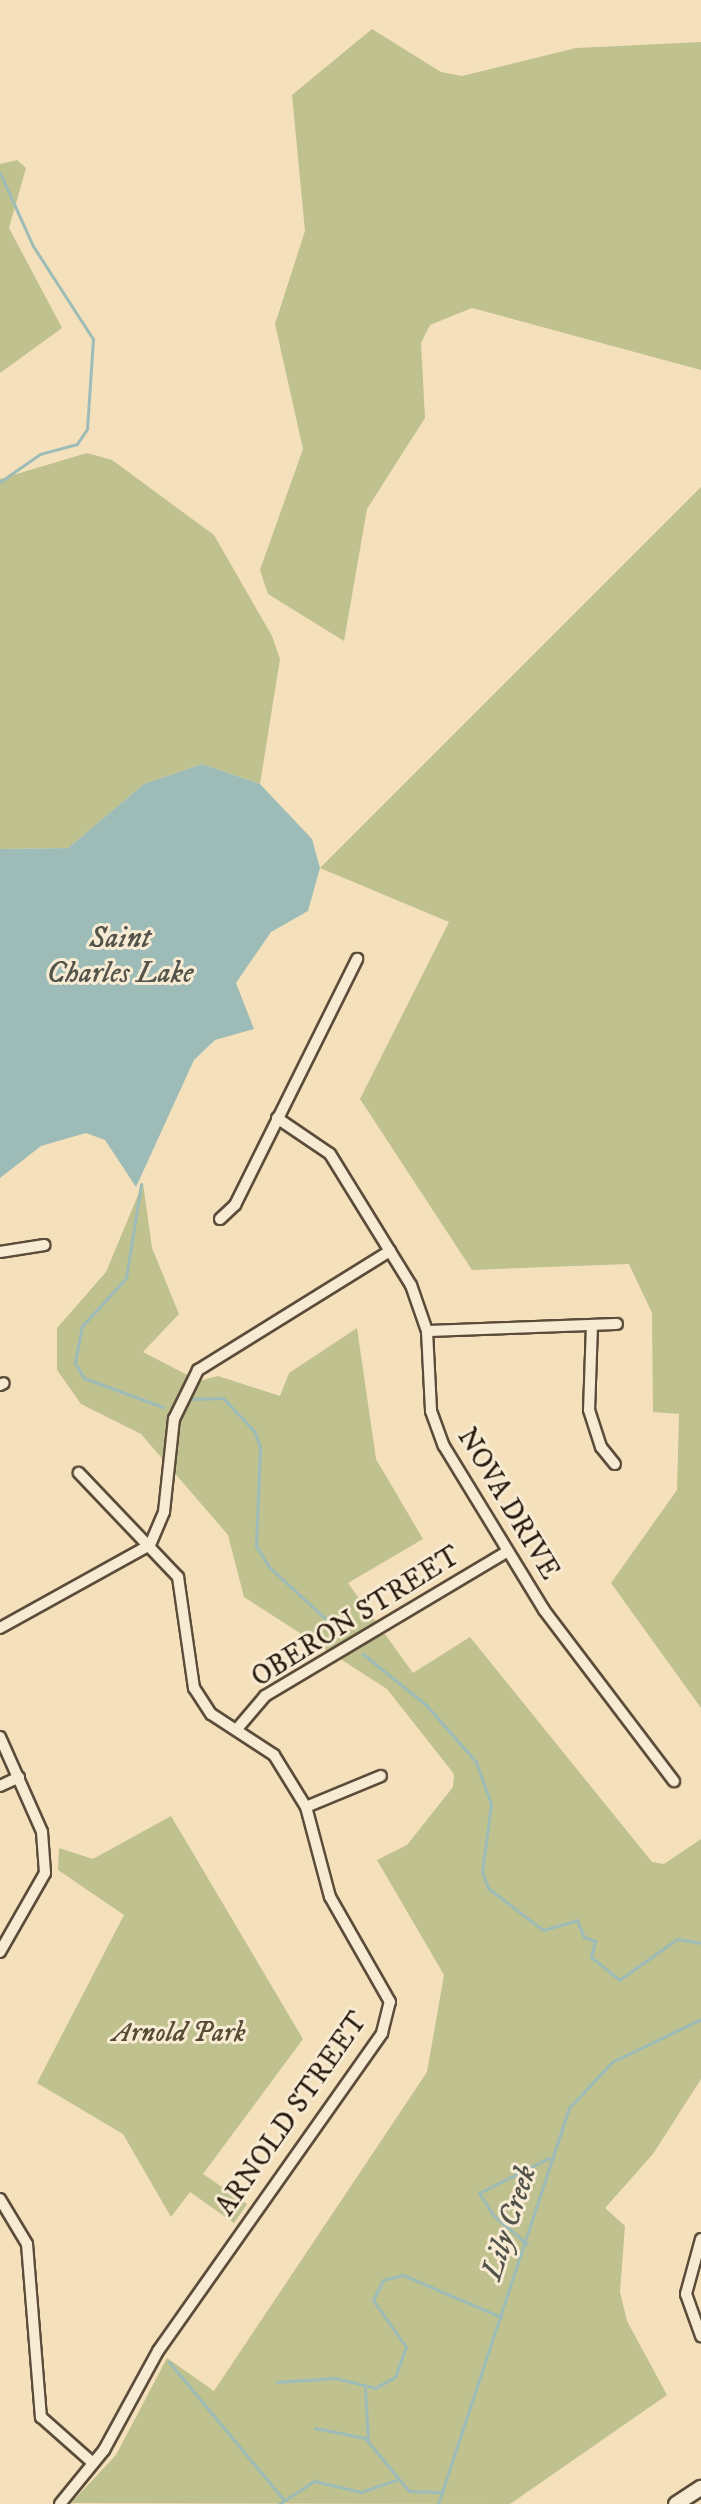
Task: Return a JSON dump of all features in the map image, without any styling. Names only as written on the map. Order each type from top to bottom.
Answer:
[{"type":"street","points":[[220,1219],[235,1205],[357,959]]},
{"type":"street","name":"NOVA DRIVE","points":[[277,1118],[323,1146],[390,1251],[427,1331],[436,1429],[507,1552],[674,1781]]},
{"type":"street","points":[[0,1252],[44,1245]]},
{"type":"street","points":[[0,1628],[150,1545],[164,1512],[174,1419],[198,1370],[390,1251]]},
{"type":"street","points":[[427,1331],[617,1324]]},
{"type":"street","points":[[592,1325],[589,1410],[601,1447],[615,1464]]},
{"type":"street","name":"ARNOLD STREET","points":[[60,2504],[93,2463],[167,2338],[387,2023],[386,1986],[325,1887],[306,1807],[274,1755],[211,1714],[194,1688],[187,1602],[178,1577],[79,1473]]},
{"type":"street","name":"OBERON STREET","points":[[237,1729],[265,1696],[507,1552]]},
{"type":"street","points":[[0,1737],[42,1832],[45,1873],[0,1952]]},
{"type":"street","points":[[306,1807],[381,1776]]},
{"type":"street","points":[[0,1786],[19,1777]]},
{"type":"street","points":[[0,2199],[27,2244],[41,2417],[93,2463]]},
{"type":"street","points":[[701,2239],[686,2294],[701,2336]]},
{"type":"street","points":[[676,2504],[701,2488]]},
{"type":"green space","points":[[372,29],[441,72],[462,76],[576,48],[701,42],[701,370],[472,308],[430,325],[421,343],[425,418],[367,509],[344,641],[268,594],[260,570],[303,449],[275,324],[305,231],[292,95]]},
{"type":"green space","points":[[17,160],[26,168],[9,228],[62,328],[0,373],[0,164]]},
{"type":"green space","points":[[87,453],[112,460],[214,535],[272,636],[280,659],[260,784],[202,764],[144,784],[68,848],[0,849],[0,479]]},
{"type":"green space","points":[[701,487],[701,1708],[611,1583],[677,1490],[679,1414],[653,1412],[652,1313],[629,1264],[472,1270],[360,1099],[449,922],[320,868]]},
{"type":"green space","points":[[143,1183],[152,1248],[179,1314],[143,1352],[199,1381],[218,1376],[280,1396],[289,1373],[357,1328],[376,1459],[423,1539],[348,1583],[413,1673],[470,1637],[652,1862],[664,1864],[701,1839],[701,2079],[653,2154],[605,2208],[625,2226],[620,2292],[627,2321],[667,2395],[510,2504],[71,2503],[116,2455],[167,2358],[214,2391],[427,2072],[444,1975],[377,1860],[407,1845],[453,1787],[454,1774],[387,1689],[244,1597],[228,1535],[141,1434],[81,1404],[57,1370],[57,1328],[106,1272]]},
{"type":"green space","name":"Arnold Park","points":[[171,1816],[303,2039],[203,2174],[247,2204],[234,2223],[190,2192],[171,2217],[123,2134],[37,2083],[124,1915],[58,1870],[59,1848],[93,1859]]},
{"type":"water","name":"Saint Charles Lake","points":[[202,764],[260,784],[312,839],[320,868],[308,911],[271,932],[236,983],[254,1029],[215,1040],[194,1060],[136,1187],[105,1140],[86,1133],[41,1146],[0,1178],[0,849],[68,848],[144,784]]},
{"type":"waterway","points":[[0,173],[33,246],[93,339],[87,429],[77,444],[40,454],[0,482]]},
{"type":"waterway","points":[[141,1184],[126,1278],[82,1326],[75,1363],[84,1378],[163,1407]]},
{"type":"waterway","points":[[193,1399],[223,1398],[254,1431],[260,1447],[256,1546],[269,1567],[339,1631]]},
{"type":"waterway","points":[[363,1654],[426,1705],[476,1762],[491,1804],[482,1872],[488,1888],[543,1930],[577,1920],[584,1937],[595,1941],[591,1957],[619,1980],[677,1939],[701,1943]]},
{"type":"waterway","name":"Lily Creek","points":[[438,2504],[569,2108],[612,2062],[701,2019]]},
{"type":"waterway","points":[[527,2244],[493,2215],[479,2193],[549,2158]]},
{"type":"waterway","points":[[277,2382],[335,2378],[375,2388],[395,2377],[406,2347],[373,2300],[383,2280],[403,2275],[501,2317]]},
{"type":"waterway","points":[[169,2362],[284,2500]]},
{"type":"waterway","points":[[365,2389],[368,2441]]},
{"type":"waterway","points":[[315,2428],[365,2438],[409,2491],[443,2492]]},
{"type":"waterway","points":[[279,2504],[314,2481],[361,2492],[398,2479]]}]
